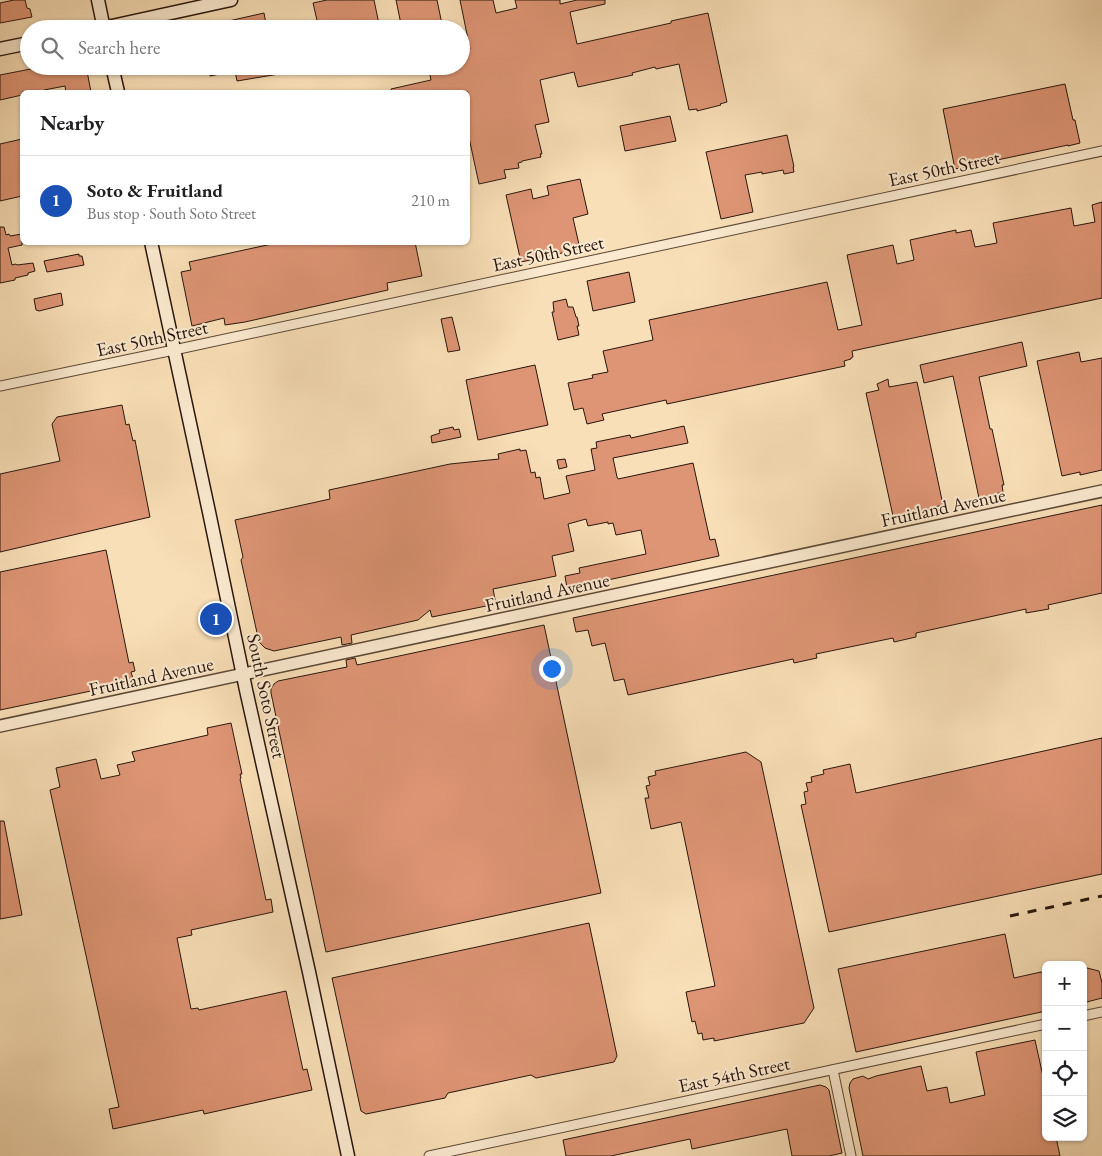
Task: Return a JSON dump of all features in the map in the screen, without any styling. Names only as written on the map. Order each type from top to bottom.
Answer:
[{"type":"main road","points":[[98,0],[101,20]]},
{"type":"main road","points":[[139,20],[231,0]]},
{"type":"main road","points":[[0,49],[20,45]]},
{"type":"main road","points":[[114,75],[118,90]]},
{"type":"main road","name":"South Soto Street","points":[[152,245],[348,1156]]},
{"type":"street","name":"East 50th Street","points":[[0,386],[1102,151]]},
{"type":"street","name":"Fruitland Avenue","points":[[0,726],[1102,491]]},
{"type":"street","points":[[1087,1015],[1102,1012]]},
{"type":"street","name":"East 54th Street","points":[[429,1156],[1042,1025]]},
{"type":"street","points":[[833,1070],[851,1156]]},
{"type":"building","points":[[25,0],[32,17],[0,23],[0,3]]},
{"type":"building","points":[[327,0],[374,0],[378,20],[317,20],[313,3]]},
{"type":"building","points":[[396,0],[437,0],[441,20],[400,20]]},
{"type":"building","points":[[460,0],[493,0],[496,13],[517,8],[515,0],[560,0],[560,4],[577,0],[605,0],[605,4],[570,12],[577,44],[708,13],[727,102],[697,111],[697,109],[689,110],[679,64],[656,69],[655,67],[632,73],[633,75],[578,87],[574,72],[540,80],[549,122],[535,125],[542,154],[540,154],[541,157],[518,163],[519,168],[504,170],[506,178],[479,184],[470,142],[470,90],[391,89],[431,80],[430,75],[470,75],[470,20],[464,20]]},
{"type":"building","points":[[264,13],[265,20],[233,20]]},
{"type":"building","points":[[20,71],[20,75],[88,75],[91,90],[66,90],[65,86],[44,90],[20,90],[20,95],[0,100],[0,75]]},
{"type":"building","points":[[236,75],[273,75],[237,81]]},
{"type":"building","points":[[1065,84],[1080,143],[955,169],[943,109]]},
{"type":"building","points":[[670,116],[676,141],[625,151],[620,126]]},
{"type":"building","points":[[787,135],[794,172],[784,174],[783,170],[745,175],[753,212],[721,219],[706,152]]},
{"type":"building","points":[[20,139],[20,196],[0,201],[0,144]]},
{"type":"building","points":[[580,179],[588,214],[573,218],[580,249],[521,262],[506,195],[531,189],[533,199],[549,195],[547,186]]},
{"type":"building","points":[[1102,202],[1102,298],[852,351],[853,357],[844,361],[845,366],[667,404],[666,400],[602,414],[604,420],[587,424],[583,408],[574,410],[568,383],[593,378],[592,375],[608,372],[603,351],[653,340],[649,320],[827,282],[838,330],[862,325],[847,255],[893,245],[897,264],[914,260],[910,240],[956,230],[956,233],[971,230],[975,247],[997,243],[993,223],[1071,208],[1074,226],[1095,222],[1092,205]]},
{"type":"building","points":[[0,227],[4,227],[6,235],[20,234],[20,245],[22,245],[8,248],[12,265],[33,263],[35,271],[15,278],[15,280],[0,283]]},
{"type":"building","points":[[267,245],[416,245],[422,276],[387,283],[388,290],[245,322],[225,325],[224,318],[192,326],[181,272],[191,270],[189,262]]},
{"type":"building","points":[[79,254],[79,256],[82,256],[84,265],[47,272],[44,261]]},
{"type":"building","points":[[629,272],[635,302],[593,311],[587,281]]},
{"type":"building","points":[[61,293],[63,305],[39,311],[36,310],[34,299]]},
{"type":"building","points":[[566,299],[568,307],[573,307],[577,317],[579,335],[558,340],[552,312],[554,312],[553,302]]},
{"type":"building","points":[[452,317],[460,350],[448,352],[441,319]]},
{"type":"building","points":[[1022,342],[1027,366],[979,377],[1004,485],[1002,485],[1003,492],[979,498],[953,376],[924,383],[920,365]]},
{"type":"building","points":[[1079,352],[1081,362],[1102,358],[1102,470],[1080,475],[1080,472],[1062,476],[1037,361]]},
{"type":"building","points":[[535,365],[548,425],[478,440],[466,380]]},
{"type":"building","points":[[888,379],[889,387],[917,382],[943,505],[923,510],[923,512],[893,516],[866,393],[879,390],[877,384]]},
{"type":"building","points":[[122,405],[126,425],[129,424],[133,441],[135,440],[150,517],[0,552],[0,474],[60,461],[52,424],[57,417]]},
{"type":"building","points":[[684,426],[688,443],[613,458],[617,477],[618,479],[693,463],[710,540],[715,539],[719,556],[567,588],[565,576],[580,573],[579,568],[646,554],[641,530],[616,535],[613,523],[608,524],[608,522],[588,526],[586,519],[568,524],[574,551],[552,556],[556,576],[493,589],[496,604],[432,617],[430,610],[418,620],[351,635],[352,643],[342,645],[341,637],[274,651],[265,648],[259,642],[241,560],[243,557],[235,520],[330,499],[329,490],[450,464],[499,459],[498,454],[520,449],[520,451],[526,450],[531,473],[535,472],[536,478],[540,477],[544,499],[570,493],[566,476],[595,470],[591,449],[597,448],[596,442],[630,435],[631,438]]},
{"type":"building","points":[[453,427],[454,430],[459,429],[461,437],[432,443],[431,436],[440,433],[439,430]]},
{"type":"building","points":[[565,459],[567,467],[559,469],[557,460]]},
{"type":"building","points":[[1102,505],[1102,593],[1048,605],[1049,609],[1026,613],[1026,609],[916,633],[916,637],[894,642],[893,638],[816,654],[817,658],[794,663],[793,659],[628,695],[624,679],[614,681],[605,643],[592,646],[588,630],[576,632],[573,618]]},
{"type":"building","points":[[106,550],[129,663],[133,662],[135,671],[131,672],[134,682],[0,710],[0,572]]},
{"type":"building","points":[[544,625],[601,893],[326,952],[271,693],[274,684],[278,681],[347,667],[346,660],[355,658],[357,665]]},
{"type":"building","points":[[231,723],[242,774],[240,774],[240,779],[266,900],[271,899],[273,912],[191,930],[192,935],[177,938],[191,1009],[198,1008],[199,1010],[286,991],[303,1070],[307,1069],[312,1090],[204,1114],[203,1110],[113,1129],[109,1109],[119,1107],[50,790],[60,787],[56,768],[96,759],[101,779],[120,775],[117,765],[135,761],[132,752],[208,735],[207,728]]},
{"type":"building","points":[[1102,738],[1102,874],[829,932],[801,805],[806,804],[804,792],[808,791],[806,783],[812,782],[811,777],[824,774],[823,770],[850,764],[856,793]]},
{"type":"building","points":[[746,752],[761,762],[814,1008],[804,1023],[714,1041],[714,1038],[703,1040],[702,1033],[698,1034],[695,1021],[692,1022],[686,992],[715,986],[681,822],[651,829],[645,798],[649,798],[646,786],[650,785],[648,777],[656,775],[655,771]]},
{"type":"building","points":[[0,821],[4,821],[22,915],[0,919]]},
{"type":"building","points":[[589,923],[617,1056],[614,1062],[536,1078],[531,1075],[448,1093],[445,1098],[366,1114],[361,1111],[332,978]]},
{"type":"building","points":[[1005,934],[1014,978],[1042,973],[1042,1012],[856,1052],[838,969]]},
{"type":"building","points":[[1087,968],[1099,971],[1102,983],[1102,998],[1087,1002]]},
{"type":"building","points":[[1035,1040],[1042,1072],[1042,1141],[1057,1141],[1060,1156],[863,1156],[849,1088],[853,1079],[863,1076],[868,1079],[921,1066],[927,1091],[947,1087],[950,1103],[985,1095],[976,1052]]},
{"type":"building","points":[[820,1085],[829,1090],[842,1153],[829,1156],[792,1156],[787,1129],[692,1149],[690,1139],[611,1156],[566,1156],[563,1140]]},
{"type":"railway","points":[[1010,916],[1102,896]]},
{"type":"place","name":"Soto & Fruitland","points":[[216,619]]}]
